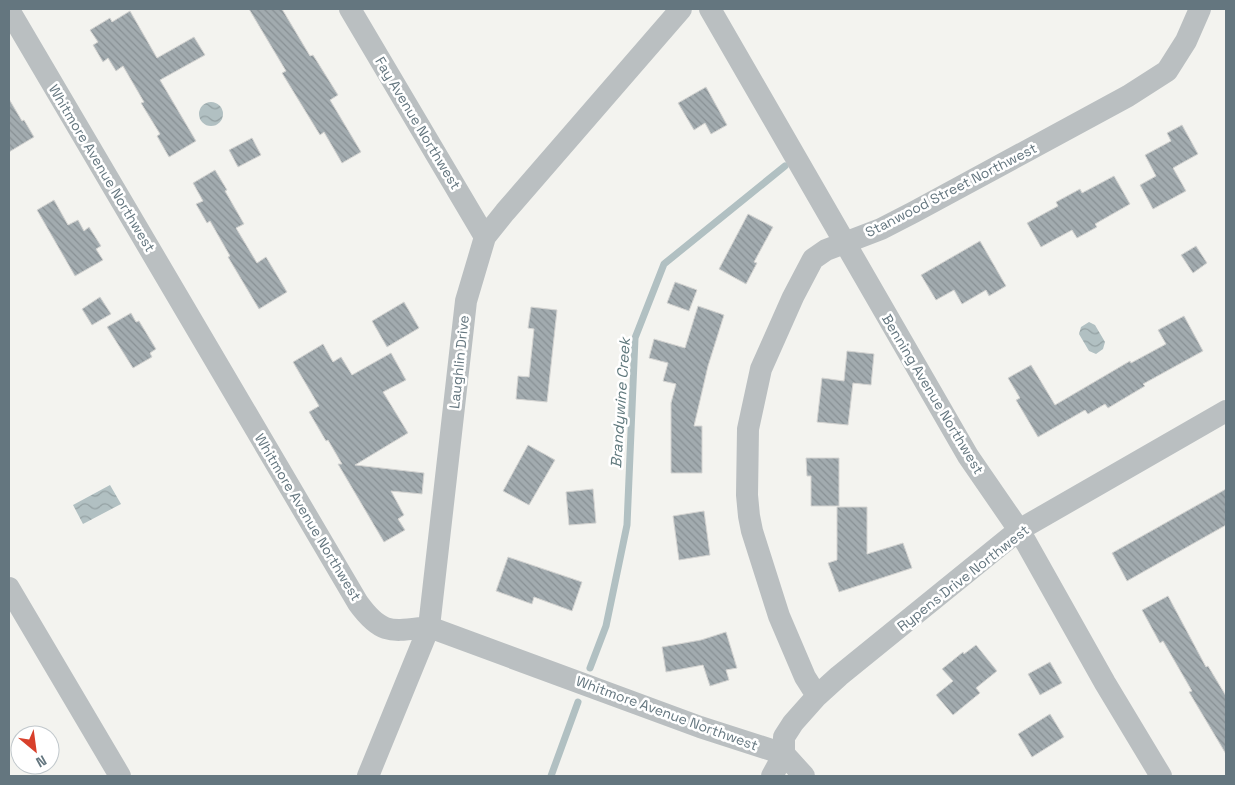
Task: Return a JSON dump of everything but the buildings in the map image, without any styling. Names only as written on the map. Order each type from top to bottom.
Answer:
[{"type":"street","name":"Fay Avenue Northwest","points":[[350,9],[485,237]]},
{"type":"street","name":"Laughlin Drive","points":[[368,776],[429,627],[466,301],[485,237],[681,9]]},
{"type":"street","name":"Benning Avenue Northwest","points":[[710,9],[968,456],[1019,530],[1161,776]]},
{"type":"street","name":"Stanwood Street Northwest","points":[[817,696],[805,676],[779,616],[752,531],[747,495],[748,429],[761,370],[793,297],[813,259],[826,250],[881,229],[914,212],[1128,96],[1167,71],[1186,41],[1200,9]]},
{"type":"street","name":"Whitmore Avenue Northwest","points":[[9,10],[358,603],[369,618],[380,627],[394,631],[429,627],[700,727],[784,754],[804,776]]},
{"type":"street","name":"Rypens Drive Northwest","points":[[772,776],[784,754],[784,736],[795,719],[817,696],[1019,530],[1226,411]]},
{"type":"street","points":[[9,588],[120,776]]},
{"type":"water","points":[[211,102],[216,103],[222,109],[222,119],[216,125],[211,126],[206,125],[200,119],[199,114],[200,109],[206,103]]},
{"type":"water","points":[[1089,322],[1095,325],[1105,342],[1103,349],[1096,354],[1089,351],[1079,334],[1081,327]]},
{"type":"water","points":[[110,485],[121,504],[83,524],[73,505]]},
{"type":"waterway","name":"Brandywine Creek","points":[[590,668],[606,626],[627,525],[635,338],[664,264],[785,166]]},
{"type":"waterway","name":"Brandywine Creek","points":[[551,776],[578,702]]}]
